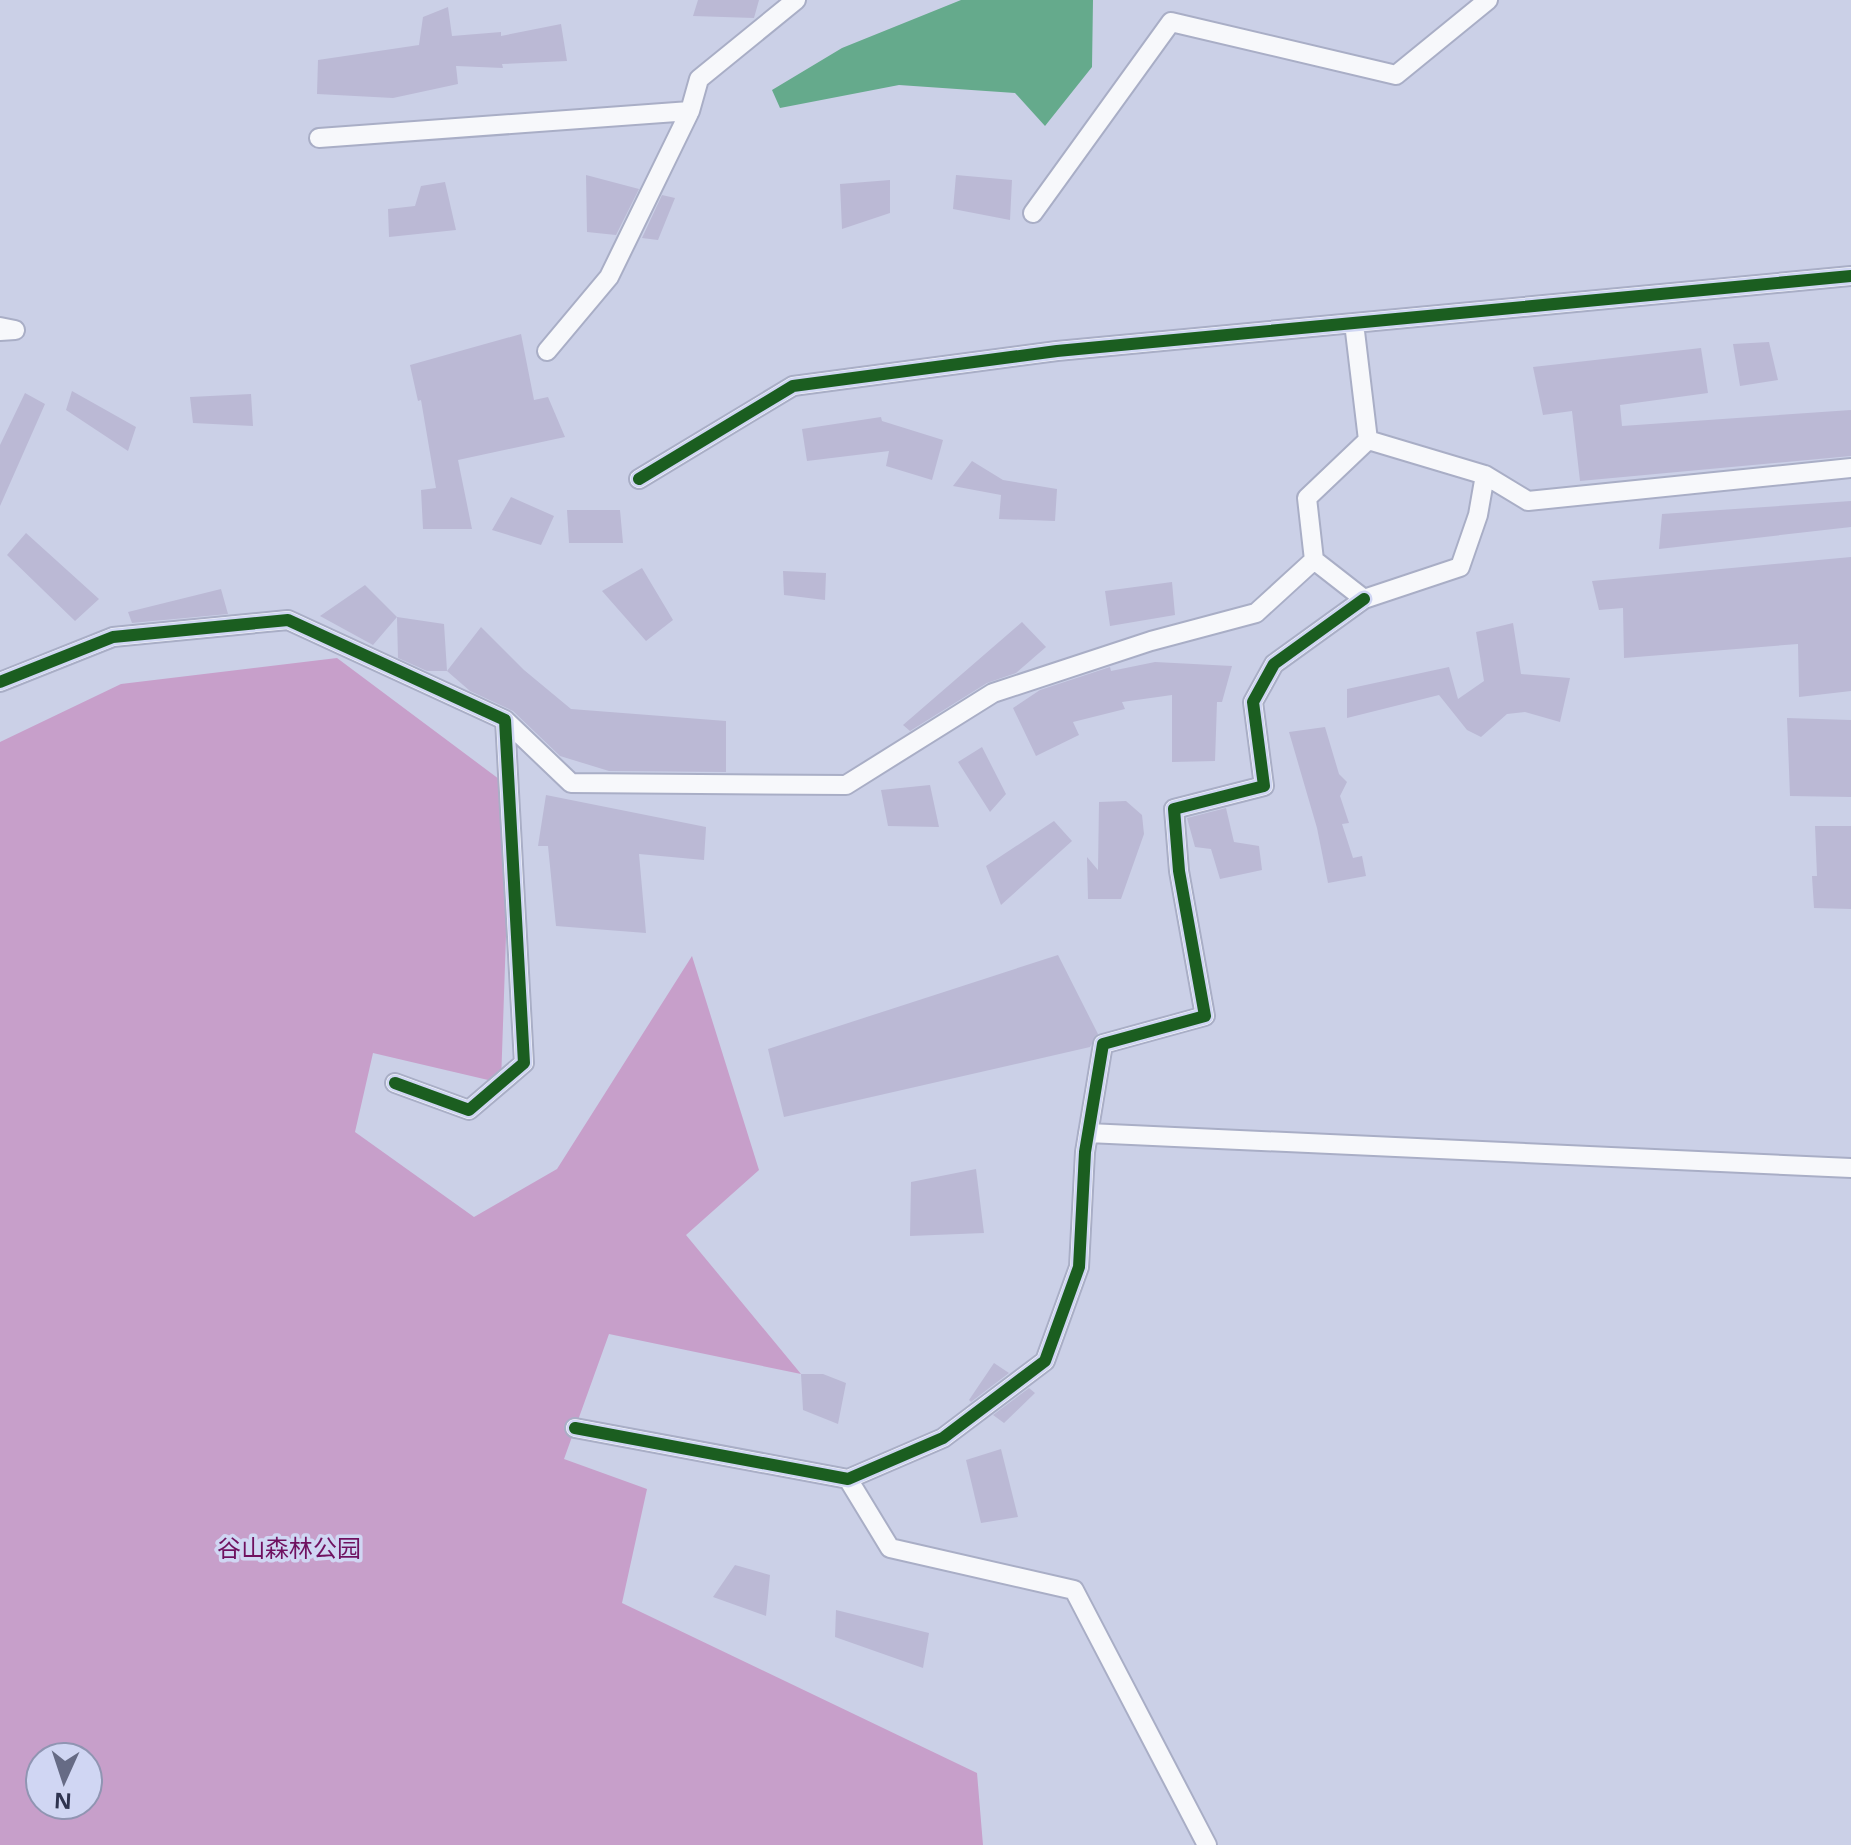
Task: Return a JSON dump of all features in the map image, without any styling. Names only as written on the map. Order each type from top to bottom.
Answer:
[{"type":"street","points":[[547,351],[609,277],[690,111],[699,79],[796,0]]},
{"type":"street","points":[[1033,213],[1171,22],[1396,75],[1488,0]]},
{"type":"street","points":[[319,138],[690,111]]},
{"type":"street","points":[[639,479],[793,386],[1057,351],[1851,276]]},
{"type":"street","points":[[1354,323],[1368,440]]},
{"type":"street","points":[[1368,440],[1485,475],[1528,501],[1851,468]]},
{"type":"street","points":[[1364,599],[1314,560],[1307,498],[1368,440]]},
{"type":"street","points":[[575,1428],[848,1479],[943,1438],[1045,1361],[1079,1267],[1088,1133],[1103,1044],[1205,1016],[1179,871],[1174,809],[1264,786],[1253,702],[1274,664],[1364,599],[1460,567],[1478,515],[1485,475]]},
{"type":"street","points":[[0,682],[113,637],[288,620],[505,720],[571,783],[846,785],[993,693],[1151,641],[1256,613],[1314,560]]},
{"type":"street","points":[[395,1083],[469,1110],[524,1063],[505,720]]},
{"type":"street","points":[[1088,1133],[1851,1168]]},
{"type":"street","points":[[848,1479],[890,1548],[1074,1590],[1207,1845]]},
{"type":"green space","name":"谷山森林公园","points":[[337,658],[511,788],[501,1083],[373,1053],[355,1132],[474,1217],[557,1169],[692,956],[759,1170],[686,1235],[801,1374],[609,1334],[564,1459],[647,1489],[622,1603],[977,1773],[983,1845],[0,1845],[0,742],[121,684]]},
{"type":"shaded area","points":[[961,0],[1093,0],[1092,67],[1045,126],[1015,93],[899,85],[780,108],[772,90],[842,48]]},
{"type":"building","points":[[698,0],[759,0],[754,18],[693,16]]},
{"type":"building","points":[[448,7],[452,36],[501,32],[501,36],[561,24],[567,61],[502,64],[503,68],[456,66],[458,84],[393,98],[317,94],[318,60],[419,45],[423,17]]},
{"type":"building","points":[[586,175],[639,189],[616,235],[587,232]]},
{"type":"building","points":[[956,175],[1012,180],[1010,220],[953,209]]},
{"type":"building","points":[[890,180],[890,213],[842,229],[840,184]]},
{"type":"building","points":[[445,182],[456,230],[389,237],[388,209],[415,206],[421,186]]},
{"type":"building","points":[[662,195],[675,198],[658,240],[642,238]]},
{"type":"building","points":[[521,334],[534,400],[548,397],[565,437],[458,460],[472,529],[423,529],[421,490],[436,488],[421,400],[418,401],[410,365]]},
{"type":"building","points":[[1769,342],[1778,380],[1740,386],[1733,344]]},
{"type":"building","points":[[1701,348],[1708,393],[1620,405],[1622,426],[1851,410],[1851,456],[1580,481],[1572,411],[1543,415],[1533,367]]},
{"type":"building","points":[[72,391],[136,427],[128,451],[66,410]]},
{"type":"building","points":[[25,393],[45,404],[0,506],[0,445]]},
{"type":"building","points":[[251,394],[253,426],[193,423],[190,397]]},
{"type":"building","points":[[881,417],[882,421],[943,440],[932,480],[886,466],[889,451],[807,461],[802,429]]},
{"type":"building","points":[[972,461],[1003,480],[1057,489],[1055,521],[999,519],[1001,495],[953,486]]},
{"type":"building","points":[[511,497],[554,516],[541,545],[492,530]]},
{"type":"building","points":[[1851,501],[1851,527],[1659,549],[1662,514]]},
{"type":"building","points":[[567,510],[620,510],[623,543],[569,543]]},
{"type":"building","points":[[26,533],[99,599],[75,621],[7,555]]},
{"type":"building","points":[[1851,557],[1851,691],[1799,697],[1798,644],[1624,658],[1623,608],[1599,610],[1592,581]]},
{"type":"building","points":[[642,568],[673,620],[646,641],[602,591]]},
{"type":"building","points":[[783,571],[826,573],[825,600],[784,595]]},
{"type":"building","points":[[1172,582],[1175,615],[1110,626],[1105,591]]},
{"type":"building","points":[[365,585],[397,617],[373,645],[320,616]]},
{"type":"building","points":[[221,589],[228,614],[132,623],[128,612]]},
{"type":"building","points":[[397,617],[444,624],[447,671],[427,671],[398,658]]},
{"type":"building","points":[[1022,622],[1046,647],[1016,673],[987,683],[910,731],[903,725]]},
{"type":"building","points":[[1513,623],[1521,674],[1570,678],[1560,722],[1525,712],[1507,714],[1481,737],[1467,730],[1439,695],[1347,718],[1347,689],[1449,667],[1458,699],[1484,681],[1476,632]]},
{"type":"building","points":[[481,627],[524,670],[571,709],[726,721],[726,772],[609,771],[560,756],[513,711],[470,691],[447,671]]},
{"type":"building","points":[[1155,662],[1232,666],[1222,702],[1217,702],[1215,761],[1172,762],[1172,695],[1122,702],[1125,709],[1073,722],[1079,735],[1036,756],[1013,708],[1040,690],[1110,667],[1111,671]]},
{"type":"building","points":[[1787,718],[1851,720],[1851,797],[1790,796]]},
{"type":"building","points":[[1325,727],[1339,774],[1347,782],[1340,796],[1349,823],[1342,824],[1353,858],[1362,856],[1366,876],[1328,883],[1317,828],[1289,732]]},
{"type":"building","points":[[982,747],[1006,794],[990,812],[958,762]]},
{"type":"building","points":[[930,785],[939,827],[888,826],[881,790]]},
{"type":"building","points":[[546,795],[706,827],[704,860],[639,854],[646,933],[556,926],[548,846],[538,846]]},
{"type":"building","points":[[1126,801],[1142,815],[1144,834],[1121,899],[1088,899],[1087,857],[1098,870],[1099,802]]},
{"type":"building","points":[[1226,808],[1234,842],[1259,846],[1262,870],[1220,879],[1211,849],[1195,847],[1187,818]]},
{"type":"building","points":[[1054,821],[1072,841],[1001,905],[986,866]]},
{"type":"building","points":[[1815,826],[1851,826],[1851,909],[1814,908],[1812,876],[1817,876]]},
{"type":"building","points":[[1058,955],[1098,1034],[1090,1047],[784,1117],[768,1049]]},
{"type":"building","points":[[976,1169],[984,1233],[910,1236],[911,1182]]},
{"type":"building","points":[[994,1363],[1009,1373],[971,1402],[969,1400]]},
{"type":"building","points":[[801,1374],[823,1374],[846,1383],[838,1424],[803,1410]]},
{"type":"building","points":[[1029,1388],[1035,1393],[1004,1423],[993,1415]]},
{"type":"building","points":[[1001,1449],[1018,1517],[981,1523],[966,1460]]},
{"type":"building","points":[[735,1565],[770,1575],[766,1616],[713,1597]]},
{"type":"building","points":[[836,1610],[929,1633],[923,1668],[835,1637]]},
{"type":"cycle path","points":[[639,479],[793,386],[1057,351],[1851,276]]},
{"type":"cycle path","points":[[575,1428],[848,1479],[943,1438],[1045,1361],[1079,1267],[1085,1152],[1103,1044],[1205,1016],[1179,871],[1174,809],[1264,786],[1253,702],[1274,664],[1364,599]]},
{"type":"cycle path","points":[[0,682],[113,637],[288,620],[505,720],[524,1063],[469,1110],[395,1083]]}]
